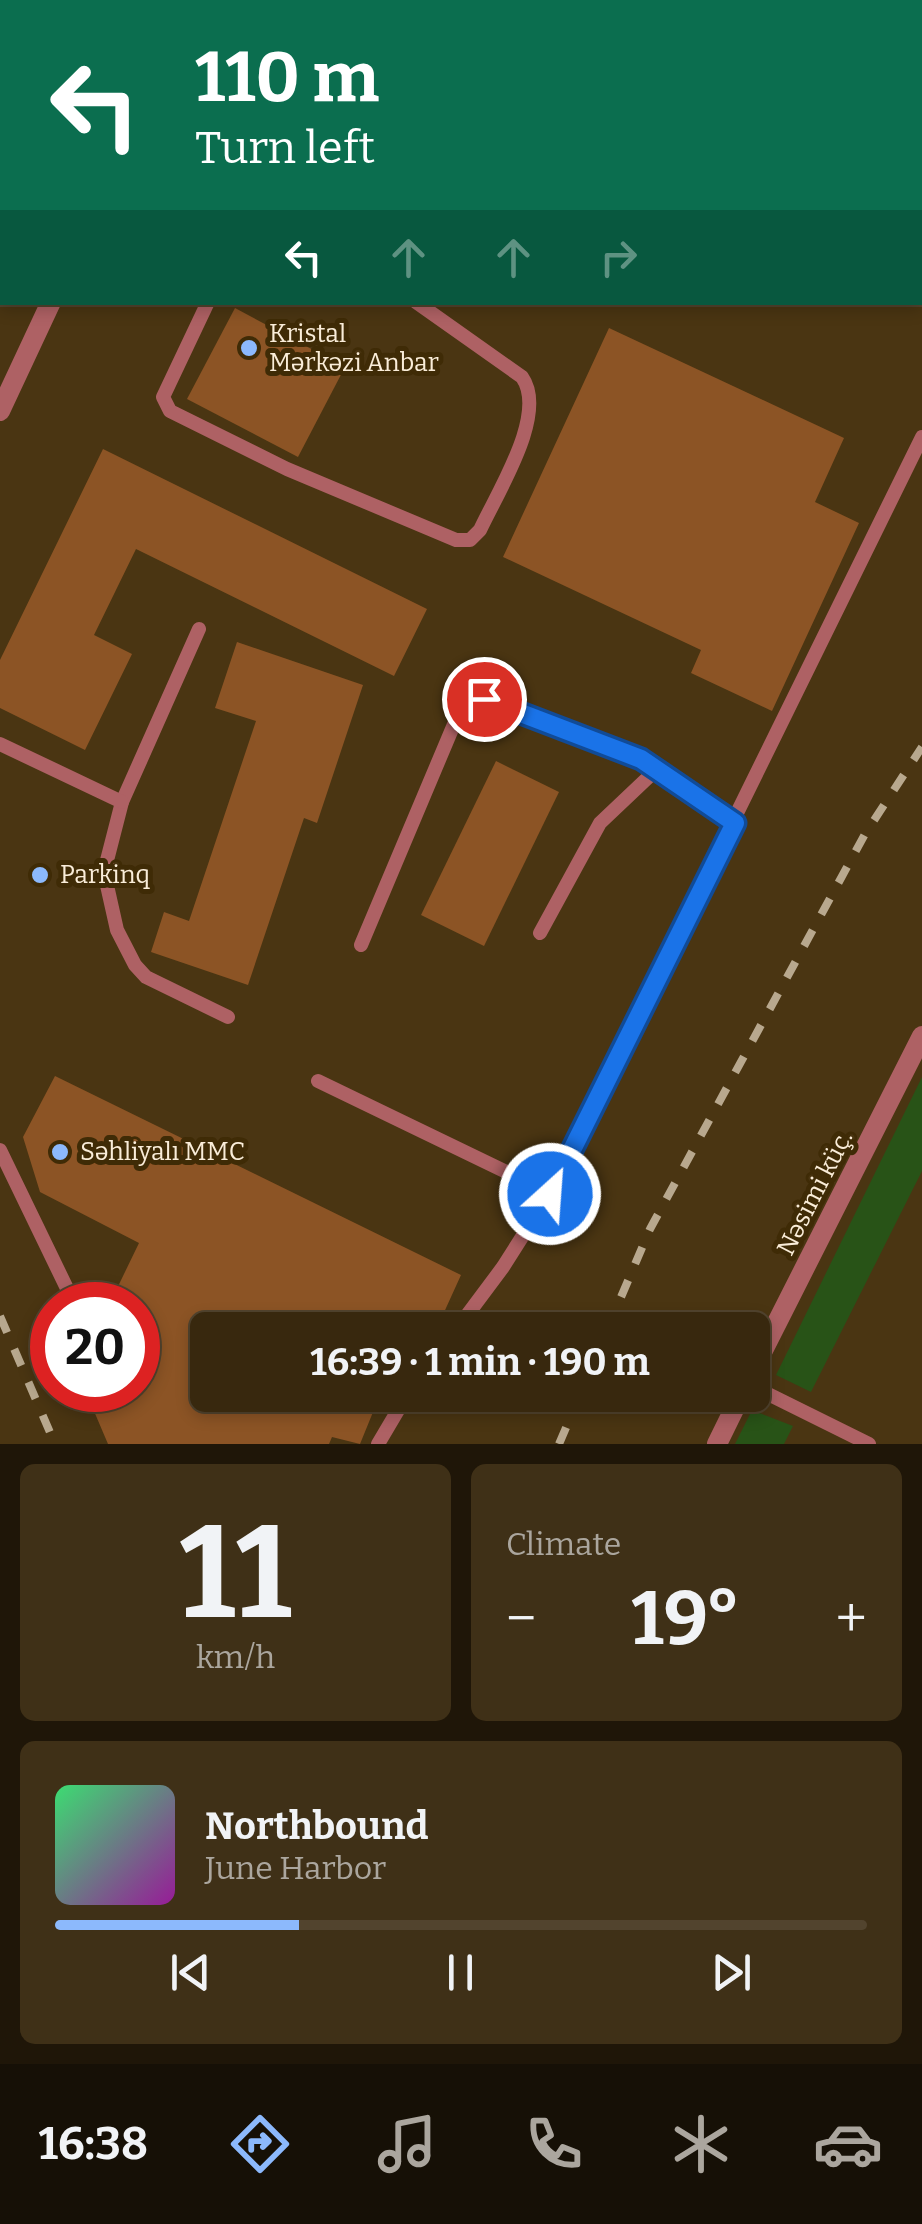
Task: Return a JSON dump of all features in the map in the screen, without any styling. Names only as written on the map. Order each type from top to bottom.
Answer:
[{"type":"street","points":[[0,410],[50,305]]},
{"type":"street","name":"Nəsimi küç.","points":[[770,1336],[922,1036]]},
{"type":"street","points":[[716,1444],[732,1412]]},
{"type":"lane","points":[[206,305],[168,378],[163,397],[170,411],[287,469],[456,540],[470,540],[480,530],[532,416],[532,391],[522,378],[420,305]]},
{"type":"lane","points":[[468,1312],[550,1194],[922,437]]},
{"type":"lane","points":[[199,630],[122,802],[104,872],[117,930],[134,965],[146,976],[228,1016]]},
{"type":"lane","points":[[361,945],[456,722],[471,702],[496,702],[657,769],[735,823]]},
{"type":"lane","points":[[0,744],[122,802]]},
{"type":"lane","points":[[540,933],[600,823],[657,769]]},
{"type":"lane","points":[[318,1081],[550,1194]]},
{"type":"lane","points":[[0,1150],[63,1282]]},
{"type":"lane","points":[[770,1395],[869,1444]]},
{"type":"lane","points":[[378,1444],[397,1412]]},
{"type":"green space","points":[[922,1077],[922,1171],[811,1392],[776,1375]]},
{"type":"green space","points":[[751,1412],[793,1426],[784,1444],[735,1444]]},
{"type":"building","points":[[235,308],[345,367],[298,457],[187,399]]},
{"type":"building","points":[[609,328],[844,438],[815,502],[859,523],[772,711],[691,673],[701,650],[503,557]]},
{"type":"building","points":[[103,449],[427,609],[394,676],[136,549],[94,635],[132,654],[85,750],[0,708],[0,660]]},
{"type":"building","points":[[237,642],[363,685],[317,823],[304,818],[248,985],[151,952],[164,912],[189,921],[256,721],[215,708]]},
{"type":"building","points":[[496,761],[559,792],[484,946],[421,915]]},
{"type":"building","points":[[55,1076],[461,1275],[444,1312],[190,1312],[190,1412],[373,1412],[360,1444],[332,1437],[329,1444],[108,1444],[94,1412],[160,1412],[160,1282],[120,1282],[139,1243],[40,1192],[23,1137]]},
{"type":"railway","points":[[615,1312],[650,1229],[865,834],[922,747]]},
{"type":"railway","points":[[0,1316],[55,1444]]},
{"type":"railway","points":[[559,1444],[573,1412]]},
{"type":"place","name":"Kristal Mərkəzi Anbar","points":[[249,348]]},
{"type":"place","name":"Parkinq","points":[[40,875]]},
{"type":"place","name":"Səhliyalı MMC","points":[[60,1152]]},
{"type":"route","points":[[484,699],[641,759],[735,823],[550,1194]]}]
